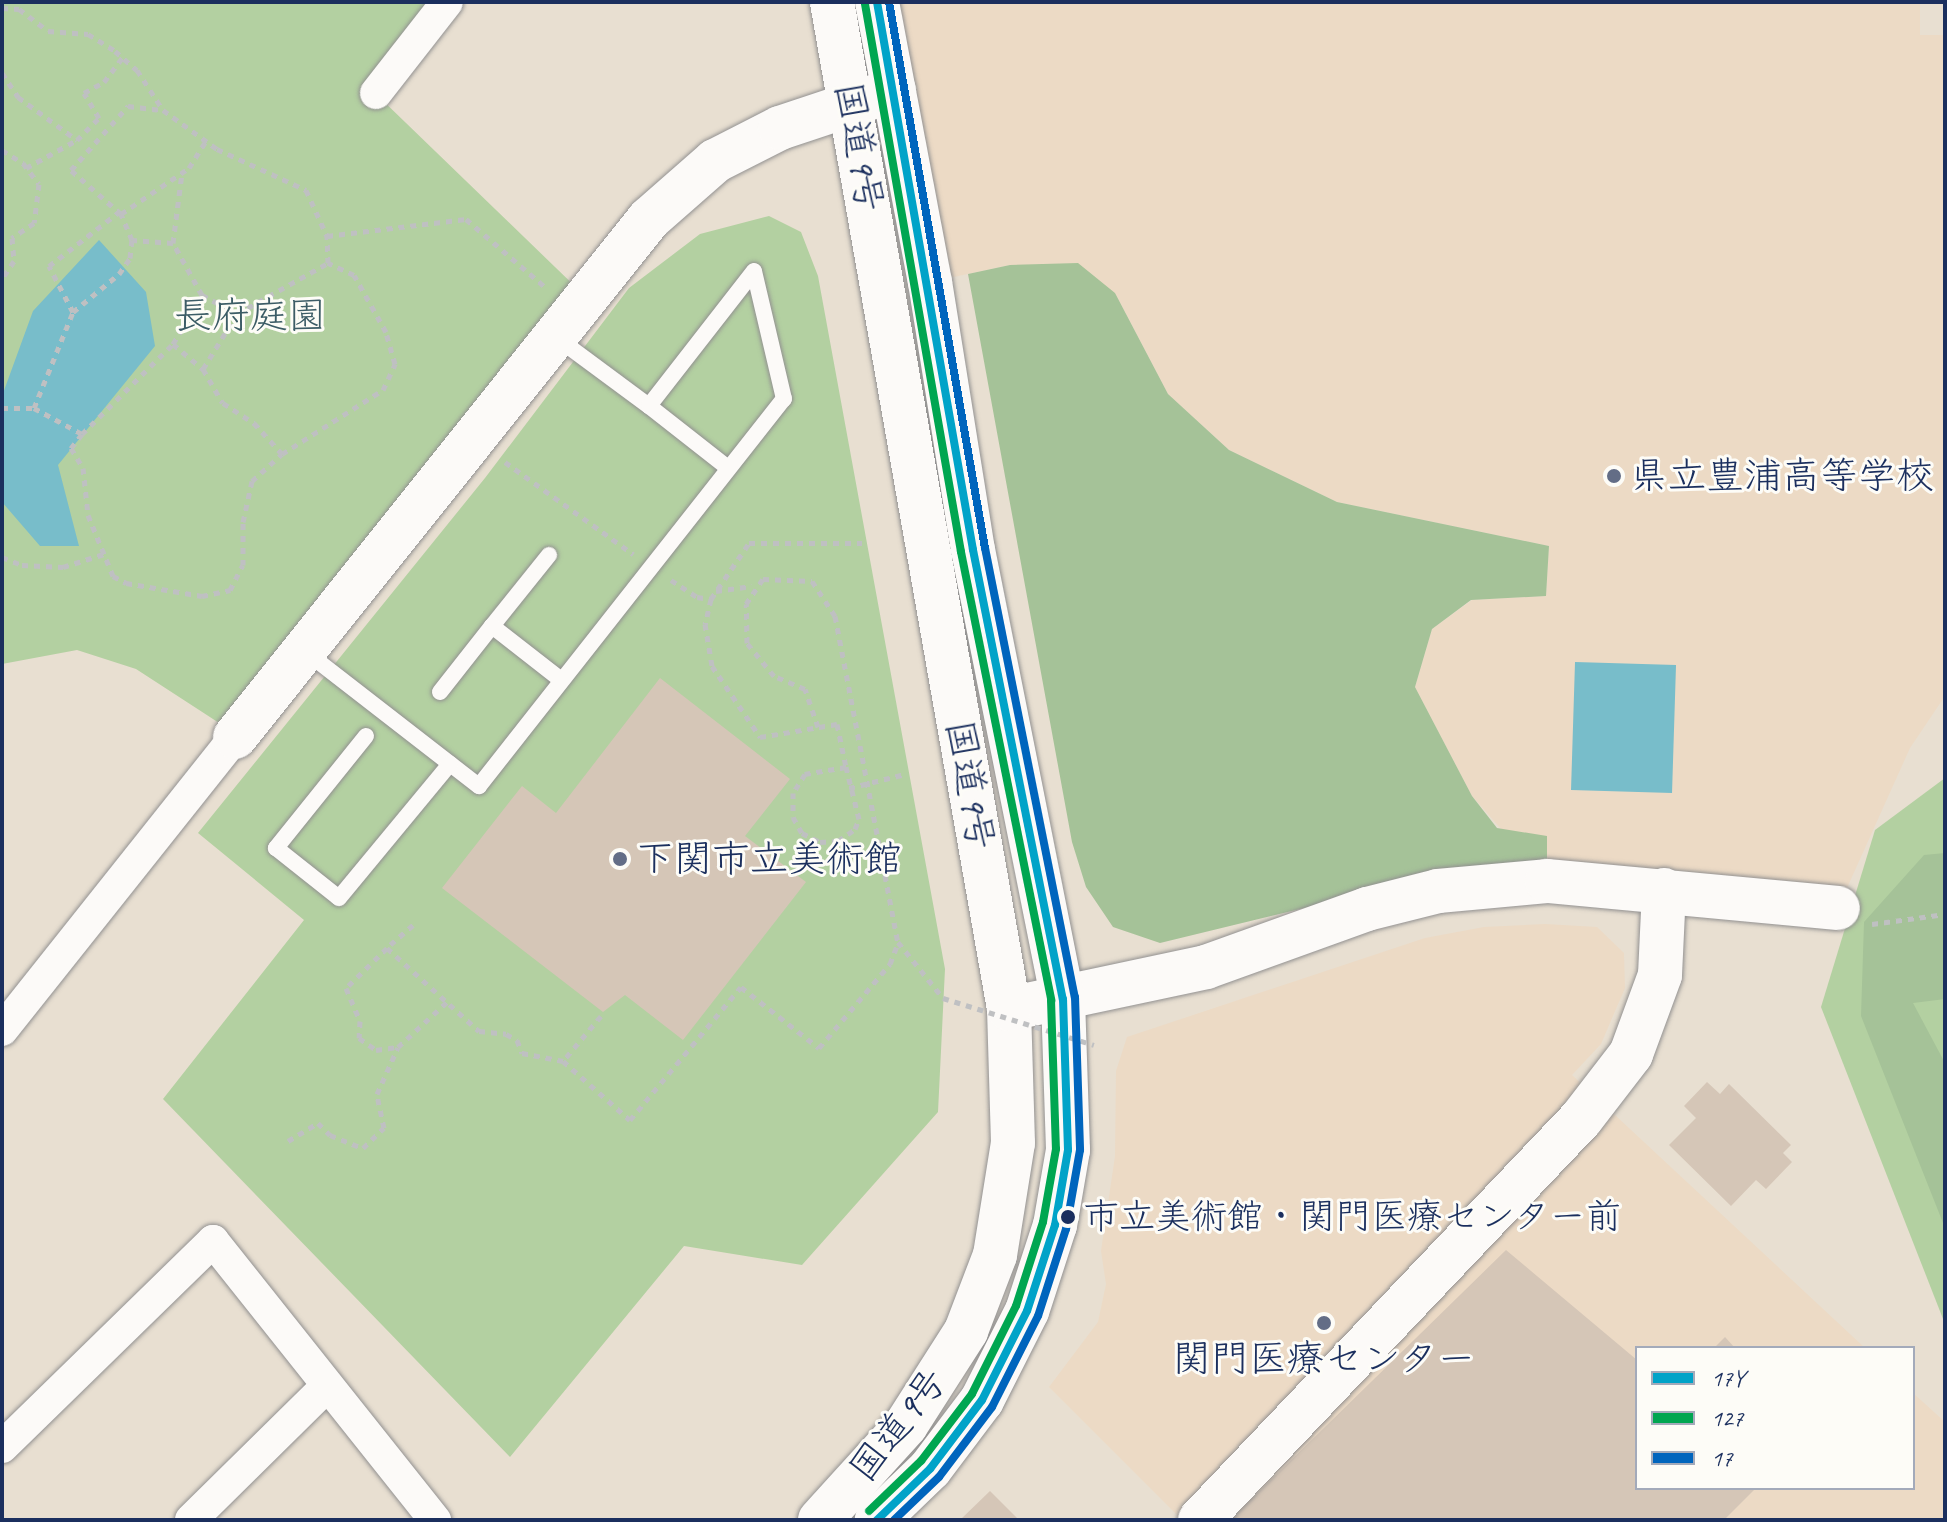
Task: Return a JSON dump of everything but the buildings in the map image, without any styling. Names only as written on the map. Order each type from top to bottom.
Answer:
[{"type":"main road","name":"国道9号","points":[[820,1520],[906,1425],[966,1331],[995,1255],[1013,1143],[1009,1009],[832,2]]},
{"type":"main road","name":"国道9号","points":[[877,2],[973,550],[1063,999],[1068,1150],[1055,1225],[1027,1311],[982,1400],[930,1469],[877,1520]]},
{"type":"main road","points":[[235,737],[649,219],[715,161],[851,101],[894,90]]},
{"type":"main road","points":[[1009,1009],[1206,967],[1367,909],[1438,891],[1547,881],[1838,908]]},
{"type":"main road","points":[[1200,1520],[1581,1119],[1631,1054],[1660,975],[1664,890]]},
{"type":"street","points":[[376,93],[447,2]]},
{"type":"street","points":[[2,1030],[235,737]]},
{"type":"street","points":[[2,1447],[213,1241],[326,1387],[435,1520]]},
{"type":"street","points":[[191,1520],[326,1387]]},
{"type":"lane","points":[[305,650],[479,786],[784,399],[754,271],[649,406]]},
{"type":"lane","points":[[566,325],[649,406],[728,468]]},
{"type":"lane","points":[[440,692],[549,555]]},
{"type":"lane","points":[[492,626],[561,680]]},
{"type":"lane","points":[[366,736],[276,848],[339,898],[450,764]]},
{"type":"path","points":[[2,8],[20,6],[48,31],[88,34],[123,57],[163,110],[206,141],[306,190],[327,236],[328,263]]},
{"type":"path","points":[[26,168],[77,140],[99,118],[84,93],[104,82],[123,57]]},
{"type":"path","points":[[2,73],[18,97],[77,140]]},
{"type":"path","points":[[34,408],[73,312],[119,274],[130,258],[132,240],[120,213],[71,170],[128,106],[163,110]]},
{"type":"path","points":[[73,312],[49,266],[182,172],[206,141]]},
{"type":"path","points":[[2,150],[26,168],[39,184],[34,223],[12,238],[14,261],[2,279]]},
{"type":"path","points":[[182,172],[173,243],[202,295],[237,314]]},
{"type":"path","points":[[327,236],[466,219],[566,325]]},
{"type":"path","points":[[132,240],[173,243]]},
{"type":"path","points":[[203,369],[237,314],[328,263]]},
{"type":"path","points":[[202,295],[173,344],[71,448],[83,468],[88,515],[113,576],[126,583],[202,596],[230,590],[243,565],[243,522],[252,481],[282,454],[383,390],[395,364],[386,332],[354,275],[328,263]]},
{"type":"path","points":[[173,344],[203,369],[223,403],[254,423],[282,454]]},
{"type":"path","points":[[2,408],[34,408],[82,434]]},
{"type":"path","points":[[2,557],[22,565],[52,567],[104,554]]},
{"type":"path","points":[[818,727],[805,689],[774,676],[747,643],[746,604],[763,579],[812,581],[835,616],[898,942],[943,998],[1094,1045]]},
{"type":"path","points":[[715,591],[752,586]]},
{"type":"path","points":[[711,599],[705,624],[712,666],[760,737],[837,724],[846,767],[849,788],[859,819],[855,829],[838,841],[820,842],[802,833],[793,817],[793,793],[805,774],[846,767]]},
{"type":"path","points":[[849,788],[905,774]]},
{"type":"path","points":[[1838,908],[1856,925],[1945,914]]},
{"type":"path","points":[[398,1047],[376,1050],[359,1038],[360,1021],[346,988],[413,925]]},
{"type":"path","points":[[387,948],[479,1031],[506,1034],[517,1040],[522,1053],[563,1061],[630,1120],[741,987],[819,1048],[890,964],[898,942]]},
{"type":"path","points":[[288,1141],[318,1123],[330,1135],[363,1148],[384,1128],[377,1094],[398,1047],[447,1002]]},
{"type":"path","points":[[563,1061],[601,1016]]},
{"type":"shaded area","name":"県立豊浦高等学校","points":[[877,2],[1920,2],[1920,35],[1945,35],[1945,696],[1910,748],[1838,908],[1547,881],[1472,796],[1415,687],[1432,629],[1472,600],[1546,596],[1549,546],[1337,502],[1229,450],[1168,394],[1115,293],[1010,265],[930,282]]},
{"type":"shaded area","points":[[1545,924],[1597,927],[1624,953],[1625,988],[1601,1044],[1572,1075],[1863,1346],[1635,1346],[1635,1490],[1915,1490],[1915,1395],[1945,1422],[1945,1520],[1182,1520],[1049,1387],[1098,1322],[1106,1284],[1101,1251],[1115,1156],[1116,1071],[1127,1037],[1425,938],[1484,927]]},
{"type":"green space","name":"長府庭園","points":[[2,2],[447,2],[376,94],[585,296],[233,732],[136,669],[77,650],[2,664]]},
{"type":"green space","name":"下関市立美術館","points":[[769,216],[801,232],[818,276],[945,969],[938,1112],[802,1265],[684,1246],[510,1457],[163,1099],[304,920],[198,833],[485,478],[629,288],[700,234]]},
{"type":"green space","points":[[1078,263],[1115,293],[1168,394],[1229,450],[1337,502],[1549,546],[1546,596],[1471,600],[1432,629],[1415,687],[1472,796],[1497,828],[1547,836],[1547,864],[1387,888],[1160,943],[1113,927],[1086,887],[1072,842],[968,274],[1010,265]]},
{"type":"green space","points":[[1945,778],[1945,1324],[1821,1007],[1875,830]]},
{"type":"green space","points":[[1945,853],[1945,999],[1913,1003],[1945,1063],[1945,1228],[1861,1016],[1864,922],[1924,855]]},
{"type":"water","points":[[99,240],[146,292],[155,346],[58,465],[79,546],[40,546],[2,502],[2,396],[33,311]]},
{"type":"water","points":[[1575,662],[1676,665],[1672,793],[1571,790]]},
{"type":"transit line","name":"17Y","points":[[877,2],[973,550],[1063,999],[1068,1150],[1055,1225],[1027,1311],[982,1400],[930,1469],[877,1520]]},
{"type":"transit line","name":"17","points":[[889,2],[985,548],[1075,997],[1080,1150],[1066,1229],[1038,1316],[992,1407],[939,1477],[894,1520]]},
{"type":"transit line","name":"127","points":[[865,4],[961,552],[1051,1000],[1056,1149],[1043,1222],[1016,1306],[972,1394],[921,1461],[869,1511]]},
{"type":"place","name":"県立豊浦高等学校","points":[[1614,476]]},
{"type":"place","name":"下関市立美術館","points":[[620,859]]},
{"type":"place","name":"市立美術館・関門医療センター前","points":[[1068,1217]]},
{"type":"place","name":"関門医療センター","points":[[1324,1323]]}]
